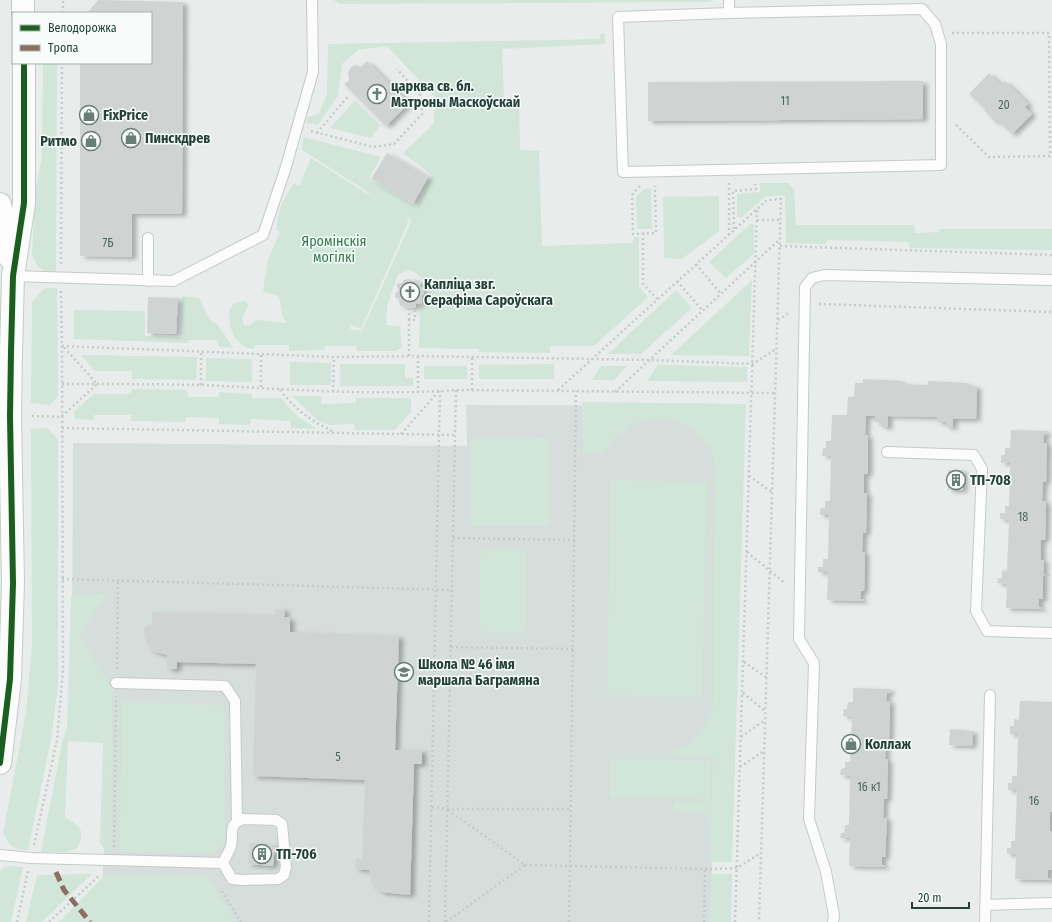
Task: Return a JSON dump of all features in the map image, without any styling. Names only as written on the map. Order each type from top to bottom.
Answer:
[{"type":"street","points":[[23,0],[23,12]]},
{"type":"street","points":[[0,763],[10,679],[12,605],[10,416],[13,276],[24,203],[24,64]]},
{"type":"street","points":[[0,204],[13,276]]},
{"type":"lane","points":[[13,276],[173,281],[263,235],[285,170],[313,72],[312,0]]},
{"type":"lane","points":[[729,0],[729,13]]},
{"type":"lane","points":[[922,9],[935,24],[941,44],[941,165],[623,172],[618,17],[729,13],[922,9]]},
{"type":"lane","points":[[148,238],[148,280]]},
{"type":"lane","points":[[834,922],[826,872],[809,819],[814,663],[799,638],[805,287],[812,278],[824,275],[1052,280]]},
{"type":"lane","points":[[887,452],[974,455],[982,469],[976,611],[986,631],[1052,633]]},
{"type":"lane","points":[[116,683],[225,686],[235,701],[237,822]]},
{"type":"lane","points":[[985,922],[990,695]]},
{"type":"lane","points":[[243,819],[276,820],[282,824],[284,832],[286,867],[284,874],[278,879],[232,879],[223,863],[231,845],[232,829],[237,822],[243,819]]},
{"type":"lane","points":[[0,854],[32,858],[223,863]]},
{"type":"lane","points":[[985,905],[1052,903]]},
{"type":"path","points":[[63,0],[63,12]]},
{"type":"path","points":[[938,33],[1050,33],[1051,156],[989,157],[953,122]]},
{"type":"path","points":[[17,922],[57,740],[63,670],[61,278],[62,64]]},
{"type":"path","points":[[297,128],[373,147],[394,144],[422,114],[421,96],[397,69]]},
{"type":"path","points":[[317,133],[349,95]]},
{"type":"path","points":[[729,234],[729,184],[736,184]]},
{"type":"path","points":[[734,229],[733,191],[756,189],[756,184],[749,184]]},
{"type":"path","points":[[641,186],[632,195],[633,234],[656,233],[655,186]]},
{"type":"path","points":[[558,390],[767,200],[781,199],[759,921],[755,922]]},
{"type":"path","points":[[735,922],[757,209]]},
{"type":"path","points":[[757,220],[781,220]]},
{"type":"path","points":[[643,233],[643,284],[657,299]]},
{"type":"path","points":[[615,392],[780,240]]},
{"type":"path","points":[[780,246],[1052,255]]},
{"type":"path","points":[[696,264],[721,294]]},
{"type":"path","points":[[677,281],[703,311]]},
{"type":"path","points":[[777,321],[805,303],[1052,312]]},
{"type":"path","points":[[409,320],[414,320],[415,307]]},
{"type":"path","points":[[409,308],[409,356]]},
{"type":"path","points":[[62,346],[202,353],[334,357],[418,356],[650,360],[753,364],[776,349]]},
{"type":"path","points":[[62,346],[97,384]]},
{"type":"path","points":[[201,385],[202,353]]},
{"type":"path","points":[[261,355],[261,389]]},
{"type":"path","points":[[418,356],[418,392]]},
{"type":"path","points":[[333,392],[334,357]]},
{"type":"path","points":[[472,357],[472,390]]},
{"type":"path","points":[[62,384],[201,385],[333,392],[558,390],[615,392],[775,393]]},
{"type":"path","points":[[32,416],[62,417],[97,384]]},
{"type":"path","points":[[280,389],[290,402],[311,420],[336,433]]},
{"type":"path","points":[[446,922],[456,390]]},
{"type":"path","points":[[401,434],[440,391]]},
{"type":"path","points":[[429,922],[440,391]]},
{"type":"path","points":[[569,922],[574,649],[576,391]]},
{"type":"path","points":[[62,428],[455,435]]},
{"type":"path","points":[[749,476],[772,492]]},
{"type":"path","points":[[453,538],[575,540]]},
{"type":"path","points":[[747,552],[800,596]]},
{"type":"path","points":[[1044,575],[1052,575]]},
{"type":"path","points":[[62,579],[452,590]]},
{"type":"path","points":[[49,922],[103,872],[114,872],[118,580]]},
{"type":"path","points":[[451,647],[574,649]]},
{"type":"path","points":[[743,662],[766,677]]},
{"type":"path","points":[[742,693],[765,711]]},
{"type":"path","points":[[741,738],[765,719]]},
{"type":"path","points":[[740,767],[764,751]]},
{"type":"path","points":[[432,807],[571,809]]},
{"type":"path","points":[[448,808],[525,865],[705,869],[737,868],[761,852]]},
{"type":"path","points":[[446,922],[525,865]]},
{"type":"path","points":[[704,922],[705,869]]},
{"type":"path","points":[[218,885],[241,922]]},
{"type":"shaded area","name":"Школа № 46 імя маршала Баграмяна","points":[[466,405],[722,406],[711,922],[101,922],[110,698],[72,646],[73,443],[467,446]]},
{"type":"green space","points":[[333,0],[714,0],[709,2],[340,4]]},
{"type":"green space","name":"Яромінскія могілкі","points":[[603,33],[605,35],[605,44],[502,49],[504,101],[519,102],[520,150],[539,151],[542,246],[632,243],[634,237],[639,237],[639,286],[648,297],[594,346],[550,346],[550,353],[479,352],[479,349],[419,348],[420,307],[431,301],[427,286],[421,277],[408,271],[398,274],[387,307],[386,325],[400,326],[402,347],[396,351],[357,351],[356,346],[325,346],[324,350],[289,351],[289,345],[255,345],[254,349],[246,348],[235,338],[230,326],[229,311],[234,303],[246,301],[248,305],[242,319],[245,326],[250,325],[257,320],[287,323],[283,318],[279,297],[263,291],[268,260],[280,232],[277,230],[277,223],[281,206],[293,184],[300,185],[311,158],[366,193],[371,194],[302,150],[303,137],[381,157],[369,179],[417,207],[432,175],[403,153],[434,124],[435,97],[387,46],[358,50],[342,64],[338,96],[318,125],[306,123],[307,117],[319,114],[327,94],[328,44],[600,39],[600,34]],"holes":[[[405,217],[410,219],[411,222],[362,331],[350,329],[352,325],[361,329],[409,221]]]},
{"type":"green space","points":[[43,64],[57,64],[56,271],[45,271],[37,266],[32,255],[35,194],[42,156]]},
{"type":"green space","points":[[355,100],[380,125],[371,138],[330,128]]},
{"type":"green space","points":[[760,183],[788,183],[794,190],[796,225],[914,225],[915,233],[940,232],[939,229],[1052,229],[1052,250],[910,248],[908,242],[827,240],[826,244],[786,243],[785,195],[765,197],[742,217],[737,217],[737,194],[760,192]]},
{"type":"green space","points":[[651,188],[652,229],[637,229],[636,197],[644,189]]},
{"type":"green space","points":[[719,196],[719,231],[682,259],[664,258],[663,197]]},
{"type":"green space","points":[[750,224],[754,224],[754,254],[726,278],[709,262]]},
{"type":"green space","points":[[752,280],[749,356],[671,355]]},
{"type":"green space","points":[[45,288],[57,288],[58,396],[50,405],[31,403],[32,302]]},
{"type":"green space","points":[[676,290],[692,308],[641,354],[608,354]]},
{"type":"green space","points":[[182,296],[199,298],[210,320],[218,325],[233,348],[219,347],[216,340],[188,340],[188,343],[74,339],[74,310],[145,311],[145,336],[180,337]]},
{"type":"green space","points":[[81,355],[197,357],[196,380],[132,379],[132,371],[95,371]]},
{"type":"green space","points":[[206,358],[252,359],[252,382],[206,381]]},
{"type":"green space","points":[[290,362],[331,363],[331,385],[290,385]]},
{"type":"green space","points":[[340,364],[405,364],[405,378],[413,378],[413,386],[340,386]]},
{"type":"green space","points":[[554,364],[554,379],[479,379],[479,365]]},
{"type":"green space","points":[[658,365],[747,367],[747,382],[647,381]]},
{"type":"green space","points":[[424,366],[467,366],[467,379],[424,379]]},
{"type":"green space","points":[[601,366],[627,366],[614,380],[592,380]]},
{"type":"green space","points":[[132,389],[187,390],[188,397],[219,397],[219,392],[252,394],[252,398],[281,398],[296,415],[317,429],[291,428],[290,421],[251,419],[250,425],[219,424],[219,418],[186,417],[185,422],[131,421],[131,415],[94,415],[93,420],[75,419],[74,411],[94,394],[131,394]]},
{"type":"green space","points":[[292,396],[321,396],[321,404],[356,403],[356,398],[411,398],[411,412],[395,430],[355,430],[354,424],[329,425],[317,420]]},
{"type":"green space","points":[[582,402],[746,404],[732,862],[710,862],[709,817],[703,812],[684,812],[674,809],[674,802],[712,801],[713,756],[674,755],[674,751],[690,743],[700,735],[713,708],[716,465],[709,446],[693,429],[672,419],[647,419],[629,426],[615,437],[603,453],[583,453]]},
{"type":"green space","points":[[47,428],[58,439],[58,686],[51,740],[28,850],[18,849],[12,846],[3,833],[26,713],[32,644],[31,429]]},
{"type":"green space","points":[[548,438],[549,526],[471,526],[470,439]]},
{"type":"green space","points":[[611,480],[706,482],[702,697],[607,695]]},
{"type":"green space","points":[[487,549],[519,549],[526,553],[526,627],[523,632],[487,633],[480,628],[480,557],[482,552]]},
{"type":"green space","points":[[106,594],[79,636],[112,689],[111,850],[105,850],[100,843],[103,743],[68,741],[65,818],[78,827],[81,837],[77,848],[68,852],[41,852],[62,743],[67,727],[71,595]]},
{"type":"green space","points":[[122,702],[224,705],[225,843],[213,854],[120,852]]},
{"type":"green space","points":[[610,759],[711,760],[710,799],[610,798]]},
{"type":"green space","points":[[10,866],[23,867],[11,922],[0,922],[0,871],[3,868]]},
{"type":"green space","points":[[92,874],[42,922],[26,922],[37,875]]},
{"type":"green space","points":[[711,874],[732,874],[731,922],[709,922]]},
{"type":"green space","points":[[206,875],[236,922],[59,922],[104,876]]},
{"type":"building","name":"Пинскдрев","points":[[98,0],[183,2],[182,214],[132,214],[132,257],[80,256],[80,64],[152,64],[152,12],[88,12]]},
{"type":"building","name":"царква св. бл. Матроны Маскоўскай","points":[[367,61],[409,103],[386,126],[344,84],[349,80],[348,73],[350,68],[355,65],[361,67]]},
{"type":"building","points":[[989,73],[1001,85],[1005,81],[1028,104],[1025,107],[1032,114],[1012,134],[997,120],[995,122],[984,110],[985,109],[969,94]]},
{"type":"building","points":[[923,81],[923,119],[648,121],[648,82]]},
{"type":"building","points":[[387,153],[428,177],[413,204],[371,179]]},
{"type":"building","name":"Капліца звг. Серафіма Сароўскага","points":[[409,279],[412,281],[419,280],[420,287],[423,288],[424,294],[422,296],[422,303],[416,304],[416,307],[407,308],[406,305],[400,306],[399,299],[395,297],[395,294],[398,291],[397,284]]},
{"type":"building","points":[[148,297],[178,298],[176,334],[147,333]]},
{"type":"building","points":[[863,379],[902,381],[902,384],[928,385],[928,381],[967,383],[967,386],[977,386],[976,419],[953,419],[953,427],[946,427],[946,422],[937,422],[937,417],[888,416],[888,427],[881,427],[881,422],[875,422],[875,416],[866,416],[865,435],[868,435],[868,474],[864,474],[864,493],[867,493],[866,533],[863,532],[862,552],[865,552],[864,591],[861,591],[860,599],[864,599],[864,601],[827,600],[828,572],[818,572],[818,567],[823,567],[823,559],[828,559],[829,515],[820,515],[820,511],[821,508],[825,508],[825,501],[830,501],[831,456],[822,456],[823,448],[826,448],[826,441],[831,441],[832,415],[847,415],[848,397],[854,397],[855,383],[863,383]]},
{"type":"building","points":[[1011,430],[1047,431],[1047,434],[1044,434],[1044,443],[1047,443],[1046,482],[1043,482],[1042,501],[1046,501],[1045,540],[1041,540],[1041,560],[1044,560],[1043,599],[1039,599],[1039,607],[1042,607],[1042,609],[1006,608],[1007,584],[997,583],[998,578],[1002,578],[1002,570],[1007,571],[1009,520],[1000,519],[1000,513],[1005,513],[1005,506],[1009,506],[1010,463],[1001,463],[1001,455],[1005,455],[1005,448],[1010,448]]},
{"type":"building","name":"ТП-708","points":[[948,470],[963,470],[963,490],[948,490]]},
{"type":"building","points":[[275,609],[285,609],[284,617],[290,618],[290,632],[399,636],[395,750],[422,750],[422,764],[414,764],[410,895],[381,892],[372,884],[369,870],[355,869],[356,859],[362,859],[365,780],[253,776],[256,664],[177,662],[177,669],[167,669],[167,655],[155,652],[149,648],[144,636],[144,629],[148,625],[152,625],[152,612],[275,615]]},
{"type":"building","points":[[853,688],[890,689],[890,693],[887,692],[886,701],[890,701],[889,740],[886,740],[885,759],[888,760],[887,799],[884,799],[883,818],[887,818],[885,857],[882,857],[882,865],[885,865],[885,867],[849,866],[850,838],[840,838],[841,833],[844,833],[845,825],[849,825],[850,776],[840,775],[841,769],[845,768],[845,762],[850,762],[852,717],[843,716],[844,709],[847,709],[848,702],[853,702]]},
{"type":"building","points":[[1020,701],[1052,702],[1052,812],[1050,812],[1050,831],[1052,831],[1052,870],[1048,870],[1048,878],[1051,878],[1051,880],[1015,879],[1016,854],[1007,854],[1007,848],[1011,848],[1011,841],[1015,841],[1017,790],[1008,790],[1008,783],[1012,783],[1012,776],[1017,776],[1018,734],[1010,734],[1010,726],[1014,726],[1014,719],[1019,720]]},
{"type":"building","points":[[950,729],[973,731],[972,746],[949,745]]},
{"type":"building","name":"ТП-706","points":[[250,843],[275,845],[273,866],[248,864]]},
{"type":"marked path","points":[[56,872],[64,890],[90,922]]},
{"type":"cycle path","points":[[0,763],[10,679],[13,583],[10,416],[11,352],[13,276],[24,203],[24,64]]},
{"type":"place","name":"царква св. бл. Матроны Маскоўскай","points":[[377,94]]},
{"type":"place","name":"FixPrice","points":[[89,115]]},
{"type":"place","name":"Пинскдрев","points":[[131,138]]},
{"type":"place","name":"Ритмо","points":[[91,141]]},
{"type":"place","name":"Капліца звг. Серафіма Сароўскага","points":[[410,292]]},
{"type":"place","name":"ТП-708","points":[[956,480]]},
{"type":"place","name":"Школа № 46 імя маршала Баграмяна","points":[[404,672]]},
{"type":"place","name":"Коллаж","points":[[851,744]]},
{"type":"place","name":"ТП-706","points":[[262,854]]}]
